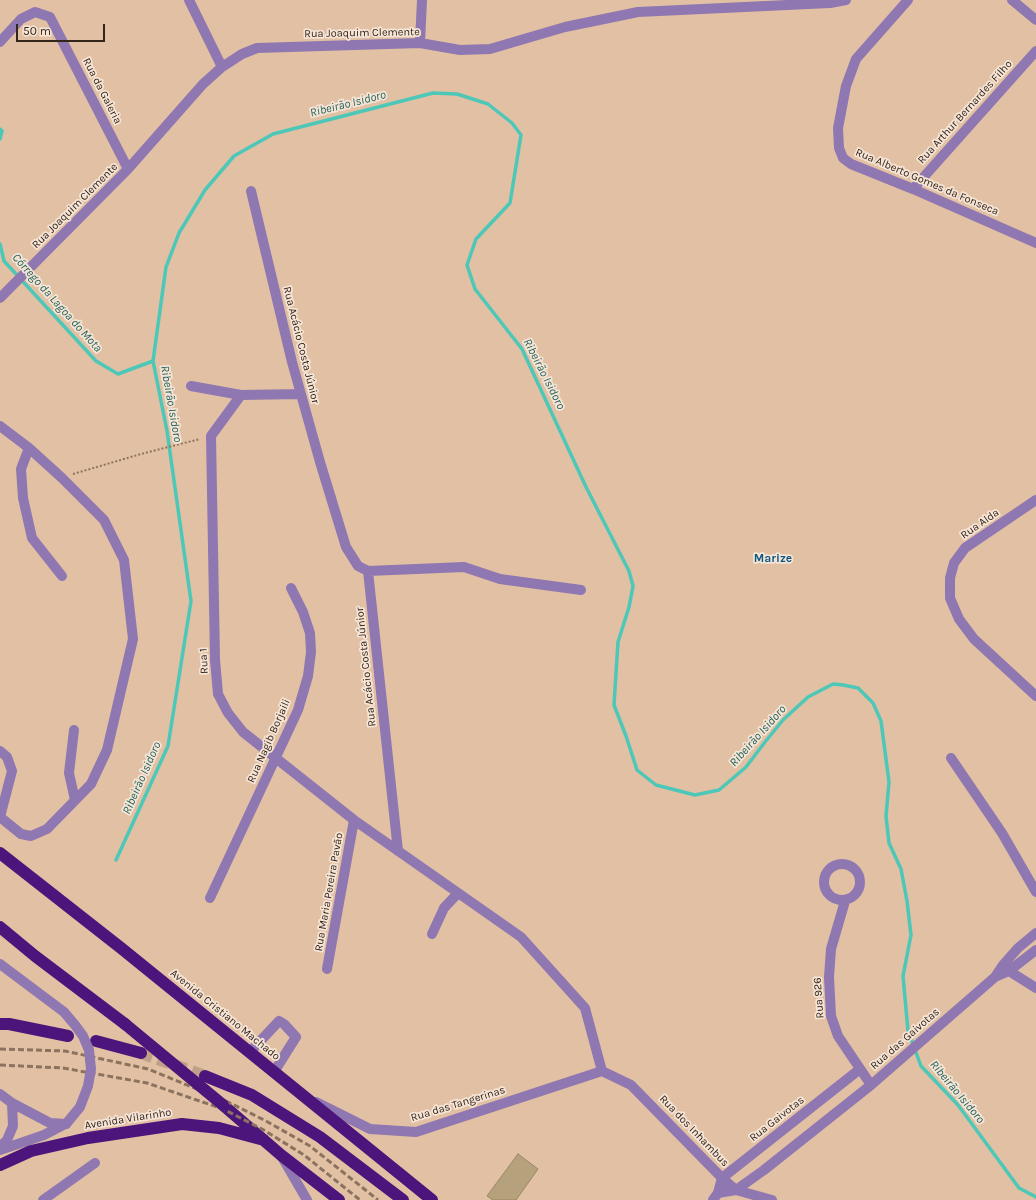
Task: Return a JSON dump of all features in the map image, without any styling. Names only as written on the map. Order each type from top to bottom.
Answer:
[{"type":"highway","name":"Avenida Cristiano Machado","points":[[0,852],[432,1200]]},
{"type":"highway","points":[[0,927],[35,956],[125,1024],[281,1155],[339,1200]]},
{"type":"highway","points":[[0,1024],[9,1024],[68,1036]]},
{"type":"highway","points":[[96,1041],[141,1053]]},
{"type":"highway","points":[[205,1076],[252,1095],[314,1134],[403,1200]]},
{"type":"highway","name":"Avenida Vilarinho","points":[[0,1166],[31,1152],[88,1138],[182,1124],[219,1128],[264,1140]]},
{"type":"street","points":[[190,0],[222,67]]},
{"type":"street","points":[[420,43],[422,0]]},
{"type":"street","name":"Rua Joaquim Clemente","points":[[1,297],[128,169],[203,84],[222,67],[242,54],[257,48],[420,43],[460,50],[490,49],[565,27],[638,12],[846,0]]},
{"type":"street","name":"Rua Alberto Gomes da Fonseca","points":[[908,0],[856,59],[846,86],[838,128],[839,148],[842,158],[850,164],[913,189],[1035,242]]},
{"type":"street","points":[[1012,0],[1036,20]]},
{"type":"street","name":"Rua da Galeria","points":[[0,42],[21,19],[35,12],[50,16],[128,169]]},
{"type":"street","name":"Rua Arthur Bernardes Filho","points":[[913,189],[1036,51]]},
{"type":"street","name":"Rua Acácio Costa Júnior","points":[[251,191],[292,362],[346,547],[358,566],[368,571],[398,851]]},
{"type":"street","points":[[190,386],[241,395],[301,394]]},
{"type":"street","name":"Rua 1","points":[[241,395],[211,436],[215,660],[218,694],[228,713],[243,732],[354,820],[398,851]]},
{"type":"street","points":[[0,426],[29,448],[62,478],[104,520],[124,560],[133,639],[107,750],[91,784],[47,829],[31,836],[21,834],[0,817],[12,771],[7,757],[0,752]]},
{"type":"street","points":[[29,448],[21,469],[23,498],[32,538],[62,576]]},
{"type":"street","name":"Rua Alda","points":[[1036,500],[965,548],[954,563],[950,578],[950,598],[958,619],[974,639],[1036,696]]},
{"type":"street","points":[[368,571],[464,567],[500,579],[581,590]]},
{"type":"street","name":"Rua Nagib Borjaili","points":[[210,898],[298,710],[308,676],[312,652],[310,633],[303,612],[291,588]]},
{"type":"street","points":[[74,730],[69,774],[75,800]]},
{"type":"street","points":[[951,758],[1002,833],[1036,892]]},
{"type":"street","name":"Rua Maria Pereira Pavão","points":[[327,969],[354,820]]},
{"type":"street","points":[[398,851],[521,937],[585,1008],[602,1071]]},
{"type":"street","points":[[432,934],[444,908],[458,893]]},
{"type":"street","name":"Rua 926","points":[[845,901],[831,949],[829,977],[831,1016],[838,1036],[871,1085]]},
{"type":"street","points":[[1006,968],[1018,948],[1036,932]]},
{"type":"street","points":[[1006,968],[1036,950]]},
{"type":"street","points":[[0,964],[64,1012],[83,1036],[89,1050],[91,1069],[88,1086],[80,1107],[66,1124],[44,1136],[0,1148]]},
{"type":"street","points":[[1006,968],[1036,988]]},
{"type":"street","name":"Rua das Gaivotas","points":[[871,1085],[1006,968]]},
{"type":"street","points":[[250,1052],[279,1021],[284,1024],[296,1037],[274,1072]]},
{"type":"street","name":"Rua Gaivotas","points":[[722,1178],[860,1069]]},
{"type":"street","name":"Rua das Tangerinas","points":[[302,1094],[370,1129],[416,1132],[602,1071]]},
{"type":"street","name":"Rua dos Inhambus","points":[[602,1071],[631,1085],[722,1178],[736,1190],[772,1200]]},
{"type":"street","points":[[715,1198],[736,1190],[764,1170],[871,1085]]},
{"type":"street","points":[[0,1094],[12,1103],[50,1123],[66,1124]]},
{"type":"street","points":[[0,1148],[7,1140],[13,1126],[12,1103]]},
{"type":"street","points":[[281,1155],[307,1200]]},
{"type":"street","points":[[43,1200],[95,1164]]},
{"type":"street","points":[[715,1198],[722,1178]]},
{"type":"path","points":[[62,478],[140,454],[202,439]]},
{"type":"building","points":[[518,1154],[538,1169],[516,1200],[493,1200],[487,1196]]},
{"type":"waterway","name":"Ribeirão Isidoro","points":[[116,860],[168,746],[191,601],[167,431],[153,361],[166,267],[179,233],[205,190],[234,156],[273,134],[433,93],[457,94],[488,104],[512,123],[521,135],[510,203],[476,239],[467,265],[475,289],[522,349],[586,487],[629,571],[633,586],[629,607],[618,642],[614,705],[637,770],[656,785],[695,795],[719,790],[746,767],[783,720],[808,697],[833,684],[858,688],[873,703],[881,721],[889,782],[886,816],[889,843],[901,869],[911,935],[903,976],[908,1031],[921,1066],[958,1105],[1019,1188],[1036,1197]]},
{"type":"waterway","name":"Córrego da Lagoa do Mota","points":[[0,129],[2,131],[0,139]]},
{"type":"waterway","name":"Córrego da Lagoa do Mota","points":[[0,244],[4,261],[96,361],[118,374],[153,361]]},
{"type":"tunnel","points":[[141,1053],[205,1076]]},
{"type":"railway","points":[[0,1049],[65,1051],[148,1069],[226,1101],[266,1121],[310,1146],[378,1200]]},
{"type":"railway","points":[[0,1065],[63,1068],[147,1083],[223,1109],[262,1129],[304,1155],[360,1200]]},
{"type":"district","name":"Marize","points":[[773,559]]}]
